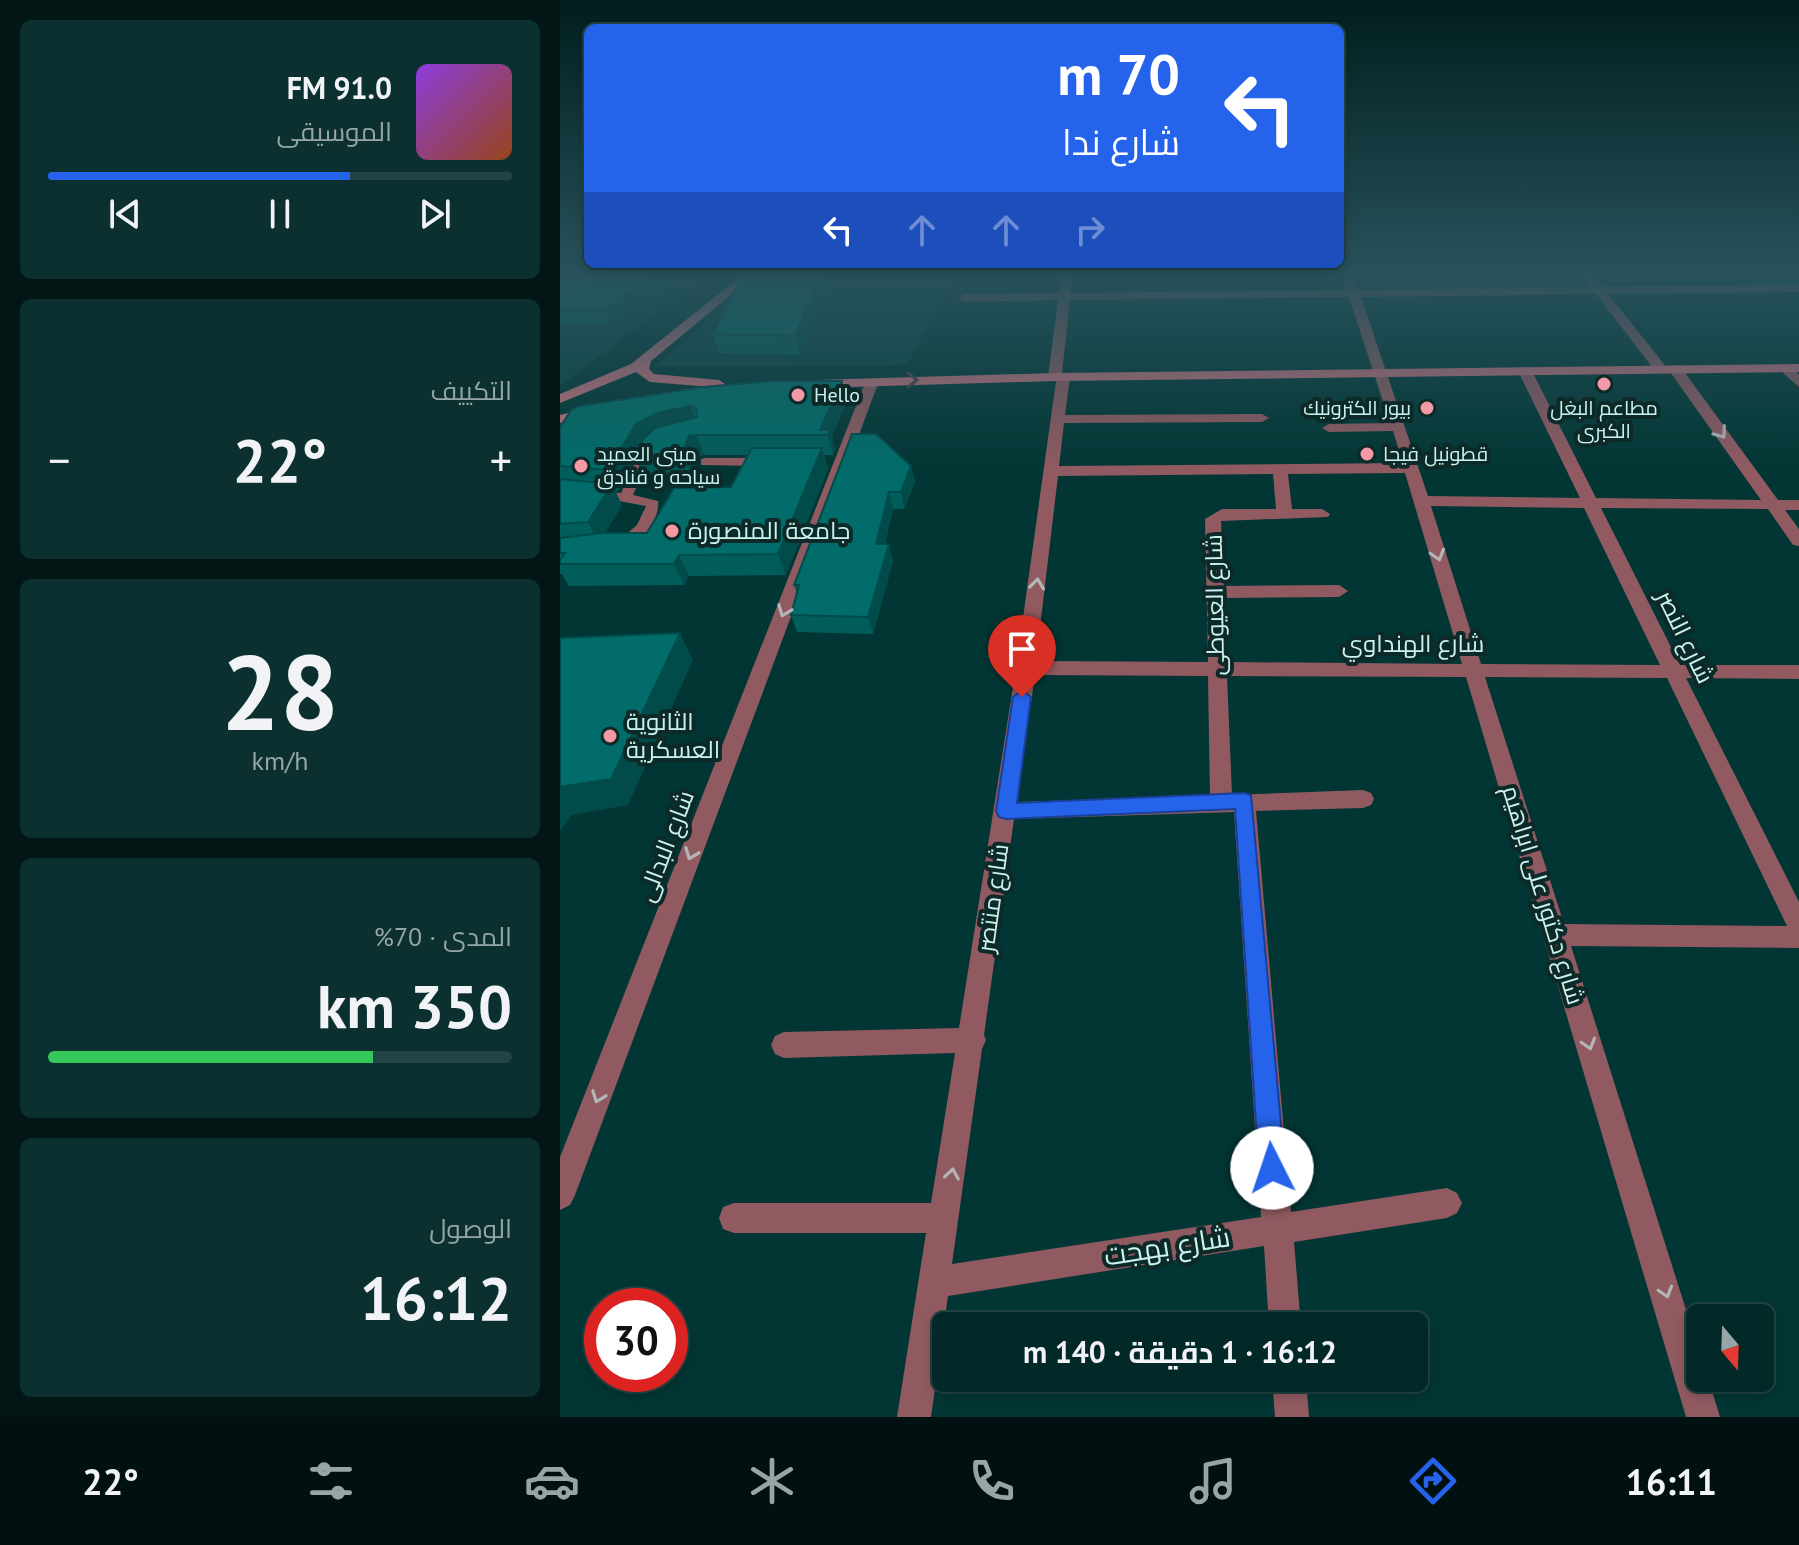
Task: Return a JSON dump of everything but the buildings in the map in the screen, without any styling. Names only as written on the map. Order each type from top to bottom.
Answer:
[{"type":"main road","points":[[560,399],[624,373],[673,337]]},
{"type":"main road","points":[[645,360],[642,370],[650,378],[714,383],[730,390],[683,396]]},
{"type":"main road","points":[[794,385],[1059,377],[1793,368]]},
{"type":"main road","points":[[560,419],[603,409]]},
{"type":"street","name":"شارع منتصر","points":[[914,1417],[973,1040],[1026,668],[1058,419],[1061,337]]},
{"type":"street","name":"شارع دكتور على ابراهيم","points":[[1370,337],[1703,1417]]},
{"type":"street","points":[[1640,337],[1799,541]]},
{"type":"street","points":[[1793,368],[1799,383]]},
{"type":"street","name":"شارع النصر","points":[[1525,371],[1799,926]]},
{"type":"street","name":"شارع البدالى","points":[[560,1195],[836,462],[872,381]]},
{"type":"street","points":[[1058,419],[1262,418]]},
{"type":"street","points":[[1329,428],[1399,427]]},
{"type":"street","points":[[1051,471],[1412,468]]},
{"type":"street","points":[[1280,469],[1284,514]]},
{"type":"street","points":[[1422,501],[1799,505]]},
{"type":"street","name":"شارع العيوطى","points":[[1284,1312],[1217,669],[1213,519],[1222,514],[1322,514]]},
{"type":"street","points":[[1215,592],[1339,591]]},
{"type":"street","name":"شارع الهنداوي","points":[[1026,668],[1799,672]]},
{"type":"street","points":[[1006,811],[1232,801],[1363,799]]},
{"type":"street","points":[[1556,935],[1799,937]]},
{"type":"street","points":[[784,1045],[973,1040]]},
{"type":"street","name":"شارع بهجت","points":[[935,1282],[1447,1203]]},
{"type":"street","points":[[734,1218],[945,1218]]},
{"type":"street","points":[[1290,1392],[1292,1417]]},
{"type":"lane","points":[[625,498],[649,446],[659,439]]},
{"type":"lane","points":[[705,462],[777,462]]},
{"type":"lane","points":[[560,492],[644,499],[653,507],[631,541],[608,551]]},
{"type":"shaded area","points":[[560,337],[625,337],[560,386]]},
{"type":"shaded area","points":[[689,337],[922,337],[907,365],[654,367]]},
{"type":"place","name":"مطاعم البغل الكبرى","points":[[1604,384]]},
{"type":"place","name":"Hello","points":[[798,395]]},
{"type":"place","name":"بيور الكترونيك","points":[[1427,408]]},
{"type":"place","name":"قطونيل فيجا","points":[[1367,454]]},
{"type":"place","name":"مبنى العميد سياحه و فنادق","points":[[581,466]]},
{"type":"place","name":"جامعة المنصورة","points":[[672,531]]},
{"type":"place","name":"الثانوية العسكرية","points":[[610,736]]},
{"type":"route","points":[[1022,697],[1006,811],[1244,801],[1272,1168]]}]
